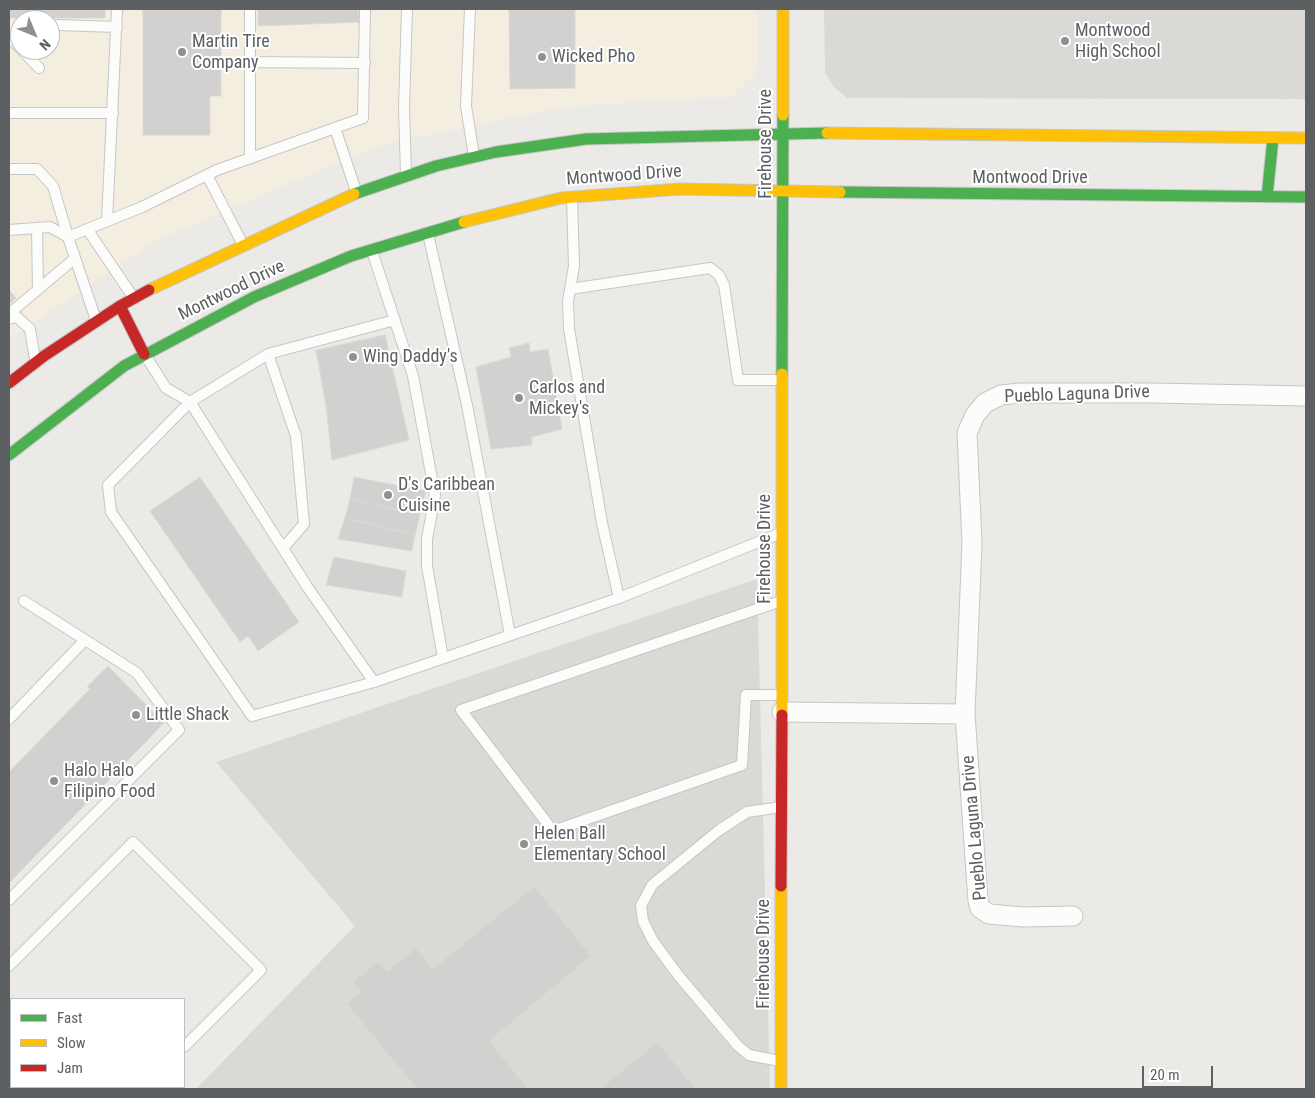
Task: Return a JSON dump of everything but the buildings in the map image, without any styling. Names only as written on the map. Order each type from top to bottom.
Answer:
[{"type":"main road","name":"Firehouse Drive","points":[[781,1089],[783,9]]},
{"type":"main road","name":"Montwood Drive","points":[[9,383],[35,362],[120,306],[301,216],[357,193],[406,176],[474,157],[586,139],[783,133],[1306,138]]},
{"type":"main road","points":[[1267,197],[1274,138]]},
{"type":"main road","name":"Montwood Drive","points":[[9,455],[124,366],[254,297],[372,250],[494,213],[572,197],[680,189],[980,195],[1306,197]]},
{"type":"main road","points":[[120,306],[144,354]]},
{"type":"street","name":"Pueblo Laguna Drive","points":[[1073,916],[1023,917],[989,914],[980,908],[978,901],[965,714],[972,543],[967,433],[975,415],[985,404],[1001,395],[1020,393],[1306,396]]},
{"type":"street","points":[[782,703],[965,714]]},
{"type":"lane","points":[[107,221],[117,9]]},
{"type":"lane","points":[[250,9],[250,158]]},
{"type":"lane","points":[[68,238],[207,175],[363,118],[365,9]]},
{"type":"lane","points":[[406,176],[404,108],[407,9]]},
{"type":"lane","points":[[470,9],[466,106],[474,157]]},
{"type":"lane","points":[[60,25],[116,27]]},
{"type":"lane","points":[[32,60],[39,68]]},
{"type":"lane","points":[[250,62],[365,63]]},
{"type":"lane","points":[[9,113],[112,113]]},
{"type":"lane","points":[[335,128],[357,193]]},
{"type":"lane","points":[[9,169],[37,169],[53,186],[74,258],[97,321]]},
{"type":"lane","points":[[207,175],[243,246]]},
{"type":"lane","points":[[572,197],[574,266],[568,301],[572,348],[602,523],[619,598]]},
{"type":"lane","points":[[9,230],[50,227],[68,238]]},
{"type":"lane","points":[[37,228],[38,289]]},
{"type":"lane","points":[[87,230],[134,299]]},
{"type":"lane","points":[[427,233],[467,405],[510,635]]},
{"type":"lane","points":[[372,250],[413,376],[435,495],[427,539],[427,566],[443,658]]},
{"type":"lane","points":[[9,314],[74,258]]},
{"type":"lane","points":[[570,289],[710,268],[719,275],[724,285],[738,380],[782,380]]},
{"type":"lane","points":[[9,319],[17,317],[30,329],[35,362]]},
{"type":"lane","points":[[395,320],[268,354],[190,402],[108,485],[111,512],[252,716],[374,682],[619,598],[782,533]]},
{"type":"lane","points":[[144,354],[166,388],[190,402],[284,547],[308,588],[374,682]]},
{"type":"lane","points":[[268,354],[296,436],[304,524],[284,547]]},
{"type":"lane","points":[[9,900],[179,730],[137,673],[24,601]]},
{"type":"lane","points":[[782,601],[461,710],[553,831],[742,765],[746,695],[782,703]]},
{"type":"lane","points":[[9,719],[85,640]]},
{"type":"lane","points":[[781,1061],[749,1055],[738,1046],[678,975],[654,941],[643,921],[641,906],[652,885],[718,832],[747,812],[782,807]]},
{"type":"lane","points":[[9,966],[133,842],[261,970],[185,1046]]},
{"type":"shaded area","points":[[9,9],[757,9],[759,50],[755,74],[731,97],[657,100],[561,108],[383,144],[157,240],[9,339]]},
{"type":"shaded area","name":"Montwood High School","points":[[824,9],[1306,9],[1306,99],[847,98],[834,87],[825,72]]},
{"type":"shaded area","name":"Helen Ball Elementary School","points":[[757,579],[770,1089],[196,1089],[355,926],[216,762]]},
{"type":"traffic: fast","points":[[782,374],[783,115]]},
{"type":"traffic: fast","points":[[354,194],[436,166],[496,152],[586,139],[827,133]]},
{"type":"traffic: fast","points":[[1267,197],[1273,138]]},
{"type":"traffic: fast","points":[[840,192],[1306,197]]},
{"type":"traffic: fast","points":[[9,455],[124,366],[254,297],[351,256],[464,222]]},
{"type":"traffic: slow","points":[[783,9],[783,115]]},
{"type":"traffic: slow","points":[[827,133],[1306,138]]},
{"type":"traffic: slow","points":[[464,222],[561,198],[680,189],[840,192]]},
{"type":"traffic: slow","points":[[149,290],[354,194]]},
{"type":"traffic: slow","points":[[782,374],[782,715]]},
{"type":"traffic: slow","points":[[781,886],[781,1089]]},
{"type":"traffic: jam","points":[[9,383],[44,356],[120,306],[149,290]]},
{"type":"traffic: jam","points":[[120,306],[144,354]]},
{"type":"traffic: jam","points":[[781,886],[782,715]]},
{"type":"place","name":"Montwood High School","points":[[1065,41]]},
{"type":"place","name":"Martin Tire Company","points":[[182,52]]},
{"type":"place","name":"Wicked Pho","points":[[542,57]]},
{"type":"place","name":"Wing Daddy's","points":[[353,357]]},
{"type":"place","name":"Carlos and Mickey's","points":[[519,398]]},
{"type":"place","name":"D's Caribbean Cuisine","points":[[388,495]]},
{"type":"place","name":"Little Shack","points":[[136,715]]},
{"type":"place","name":"Halo Halo Filipino Food","points":[[54,781]]},
{"type":"place","name":"Helen Ball Elementary School","points":[[524,844]]}]
